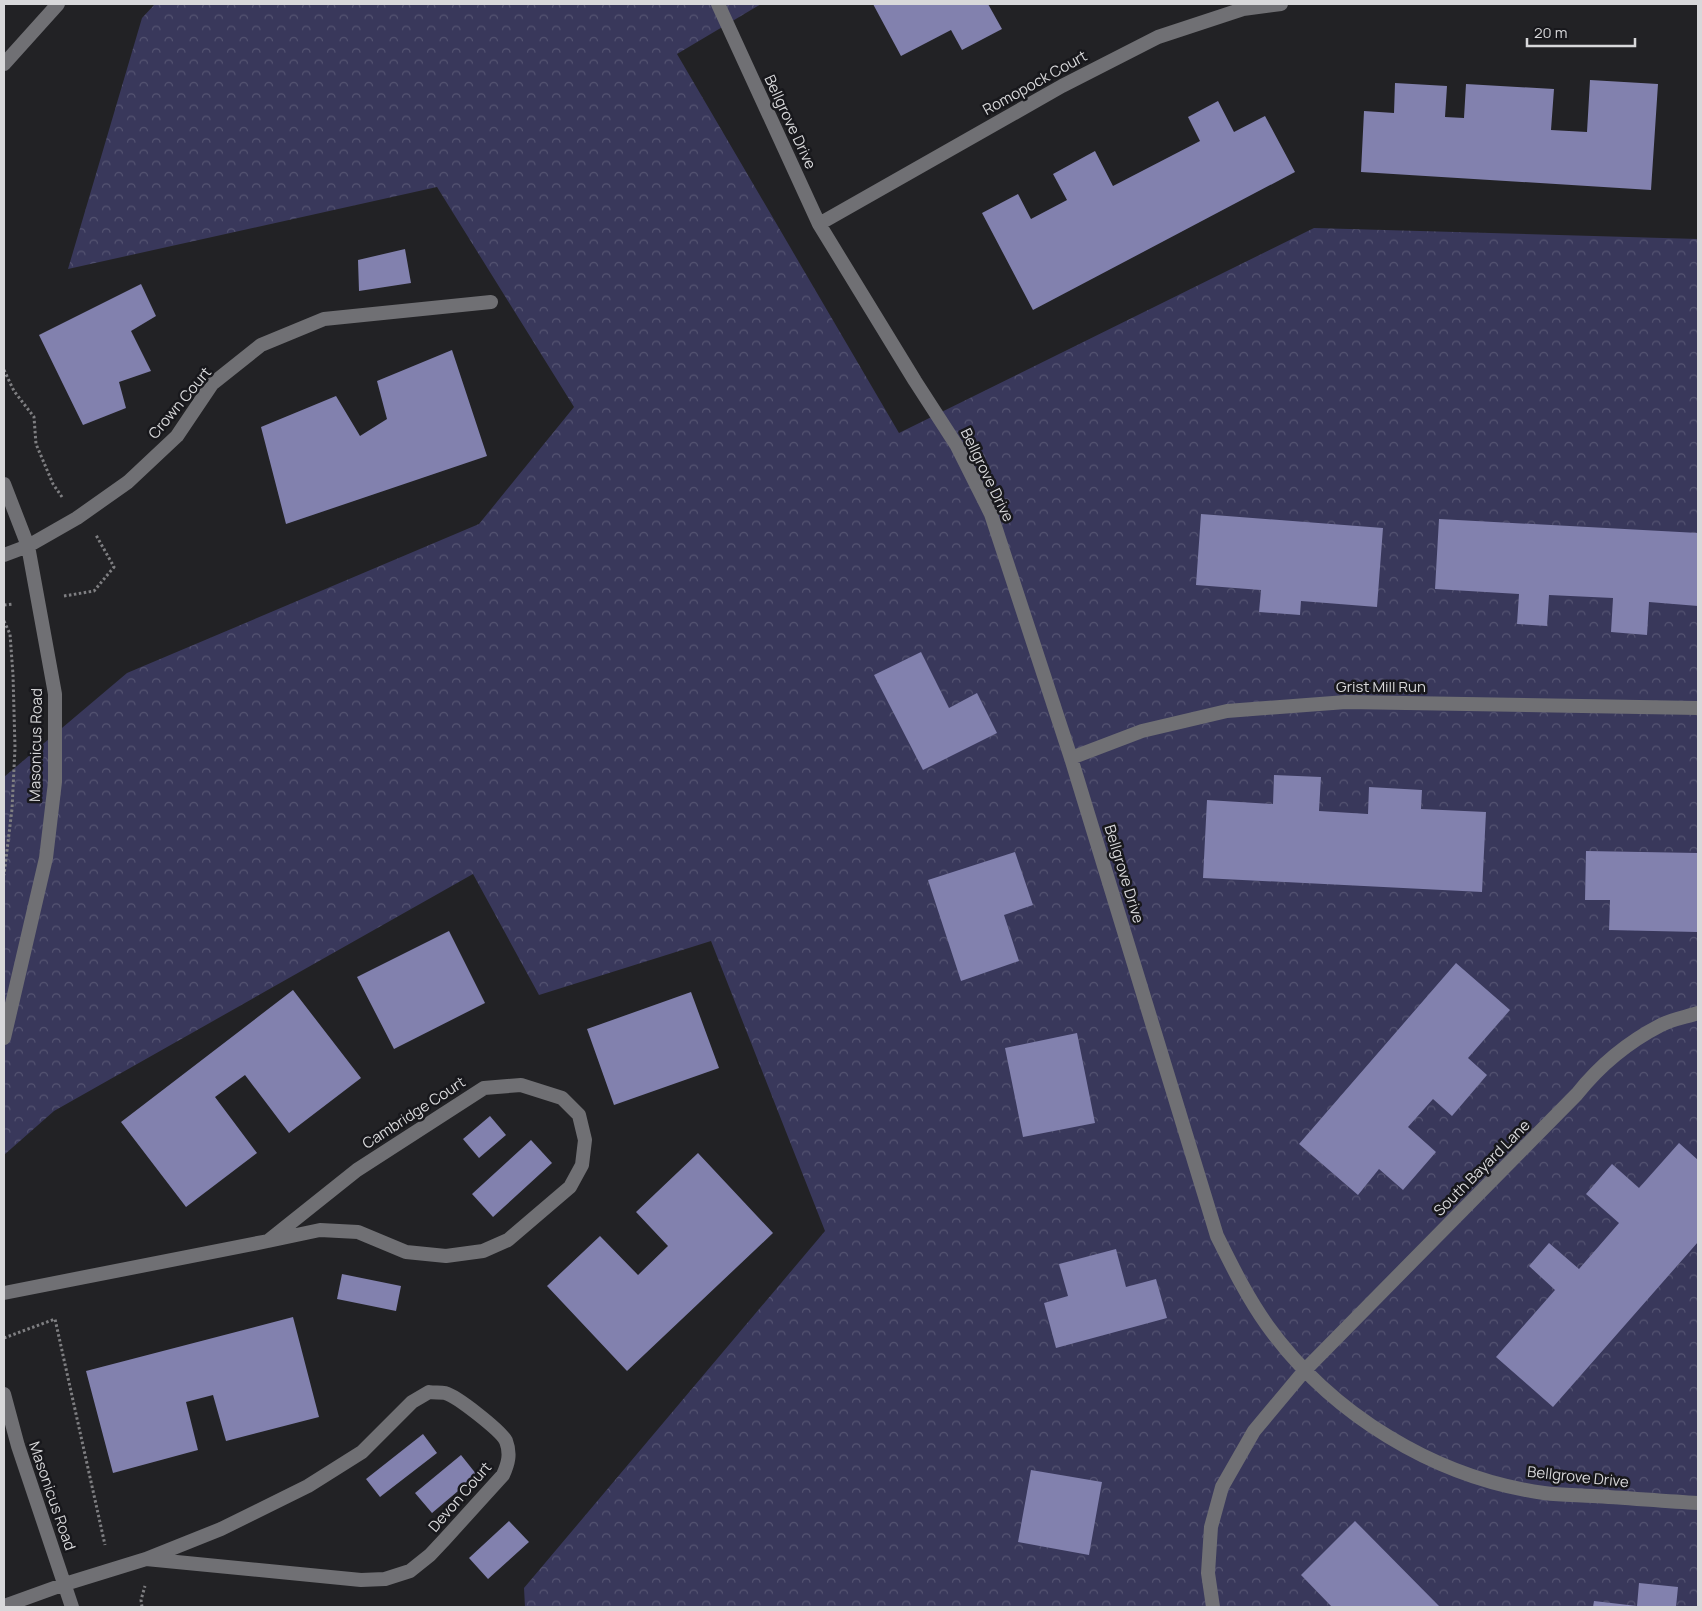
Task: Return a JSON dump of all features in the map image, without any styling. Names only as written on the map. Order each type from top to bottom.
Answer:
[{"type":"street","points":[[4,64],[58,4]]},
{"type":"street","name":"Bellgrove Drive","points":[[718,4],[819,224],[915,381],[958,446],[991,514],[1071,758],[1217,1236],[1236,1275],[1266,1325],[1305,1370],[1335,1399],[1382,1433],[1439,1464],[1487,1481],[1544,1493],[1698,1503]]},
{"type":"street","name":"Romopock Court","points":[[819,224],[1062,86],[1158,37],[1243,9],[1280,4]]},
{"type":"street","name":"Crown Court","points":[[4,555],[28,546],[77,518],[128,482],[177,436],[212,384],[261,345],[324,319],[491,302]]},
{"type":"street","name":"Masonicus Road","points":[[4,484],[28,546],[55,694],[55,782],[46,858],[4,1038]]},
{"type":"street","name":"Grist Mill Run","points":[[1071,758],[1142,732],[1227,711],[1346,702],[1698,708]]},
{"type":"street","name":"South Bayard Lane","points":[[1213,1607],[1208,1573],[1210,1527],[1222,1487],[1254,1431],[1305,1370],[1577,1094],[1588,1080],[1620,1050],[1662,1024],[1698,1013]]},
{"type":"street","name":"Cambridge Court","points":[[4,1293],[268,1241],[320,1230],[358,1232],[406,1252],[446,1256],[483,1251],[508,1240],[570,1187],[582,1165],[585,1140],[579,1115],[562,1098],[521,1084],[484,1088],[357,1170],[268,1241]]},
{"type":"street","name":"Devon Court","points":[[4,1606],[65,1584],[146,1559],[221,1529],[308,1486],[362,1452],[412,1402],[429,1392],[446,1394],[466,1405],[505,1440],[509,1455],[508,1464],[503,1475],[430,1555],[410,1571],[385,1579],[361,1580],[146,1559]]},
{"type":"street","name":"Masonicus Road","points":[[4,1394],[18,1446],[72,1607]]},
{"type":"path","points":[[4,621],[10,634],[15,748],[12,809],[4,875]]},
{"type":"path","points":[[4,1338],[55,1319],[105,1546],[132,1563],[147,1580],[142,1607]]},
{"type":"green space","points":[[155,4],[761,4],[677,54],[899,433],[1314,228],[1698,239],[1698,1607],[525,1607],[524,1588],[825,1231],[711,941],[539,995],[473,874],[54,1111],[4,1155],[4,777],[127,673],[479,524],[574,407],[437,187],[68,269],[142,18]]},
{"type":"building","points":[[873,4],[988,4],[1002,29],[962,50],[951,30],[901,56]]},
{"type":"building","points":[[1590,80],[1658,84],[1651,190],[1361,172],[1364,111],[1394,113],[1395,83],[1447,86],[1445,117],[1464,118],[1466,84],[1554,89],[1551,130],[1587,132]]},
{"type":"building","points":[[1218,101],[1234,132],[1265,116],[1295,172],[1033,310],[982,213],[1018,194],[1031,219],[1067,200],[1053,174],[1095,151],[1113,186],[1200,141],[1188,117]]},
{"type":"building","points":[[405,249],[411,283],[359,291],[358,260]]},
{"type":"building","points":[[141,284],[156,316],[131,331],[151,371],[119,382],[126,408],[83,425],[39,335]]},
{"type":"building","points":[[452,350],[487,456],[286,524],[261,427],[336,396],[360,436],[387,419],[377,381]]},
{"type":"building","points":[[1201,514],[1383,528],[1377,607],[1301,601],[1300,615],[1259,612],[1261,590],[1196,585]]},
{"type":"building","points":[[1439,519],[1698,533],[1698,606],[1649,602],[1647,635],[1611,632],[1613,598],[1549,595],[1547,626],[1517,624],[1519,594],[1435,589]]},
{"type":"building","points":[[921,652],[949,708],[977,693],[997,733],[923,770],[874,675]]},
{"type":"building","points":[[1274,775],[1321,777],[1319,811],[1368,814],[1369,787],[1422,790],[1421,809],[1486,812],[1482,892],[1203,878],[1207,800],[1273,804]]},
{"type":"building","points":[[1586,851],[1698,853],[1697,932],[1609,930],[1610,900],[1585,900]]},
{"type":"building","points":[[1015,852],[1033,905],[1004,915],[1019,961],[961,981],[928,880]]},
{"type":"building","points":[[449,931],[485,1003],[394,1049],[357,977]]},
{"type":"building","points":[[1456,963],[1510,1010],[1468,1058],[1487,1075],[1452,1116],[1433,1099],[1408,1127],[1436,1152],[1403,1190],[1379,1169],[1358,1195],[1299,1144]]},
{"type":"building","points":[[293,990],[361,1078],[289,1133],[245,1075],[215,1097],[257,1153],[186,1207],[121,1122]]},
{"type":"building","points":[[691,992],[719,1068],[614,1105],[587,1029]]},
{"type":"building","points":[[1077,1033],[1095,1123],[1023,1137],[1005,1048]]},
{"type":"building","points":[[490,1116],[506,1135],[479,1158],[463,1139]]},
{"type":"building","points":[[531,1140],[552,1163],[493,1217],[472,1194]]},
{"type":"building","points":[[1679,1143],[1698,1160],[1698,1242],[1553,1407],[1496,1357],[1555,1290],[1529,1266],[1549,1243],[1579,1269],[1619,1223],[1586,1194],[1612,1164],[1639,1188]]},
{"type":"building","points":[[698,1153],[773,1233],[627,1371],[547,1286],[600,1236],[638,1275],[668,1246],[636,1212]]},
{"type":"building","points":[[1116,1249],[1126,1287],[1156,1279],[1167,1318],[1056,1348],[1044,1303],[1068,1296],[1059,1264]]},
{"type":"building","points":[[342,1274],[401,1286],[396,1311],[337,1299]]},
{"type":"building","points":[[293,1317],[319,1417],[226,1441],[213,1395],[186,1402],[198,1450],[113,1473],[86,1371]]},
{"type":"building","points":[[423,1434],[437,1453],[380,1497],[366,1479]]},
{"type":"building","points":[[461,1455],[477,1475],[432,1513],[415,1493]]},
{"type":"building","points":[[1031,1470],[1102,1482],[1089,1555],[1018,1542]]},
{"type":"building","points":[[509,1521],[529,1542],[488,1579],[469,1558]]},
{"type":"building","points":[[1355,1521],[1440,1607],[1332,1607],[1301,1575]]},
{"type":"building","points":[[1639,1583],[1678,1587],[1676,1607],[1593,1607],[1594,1601],[1637,1606]]}]
